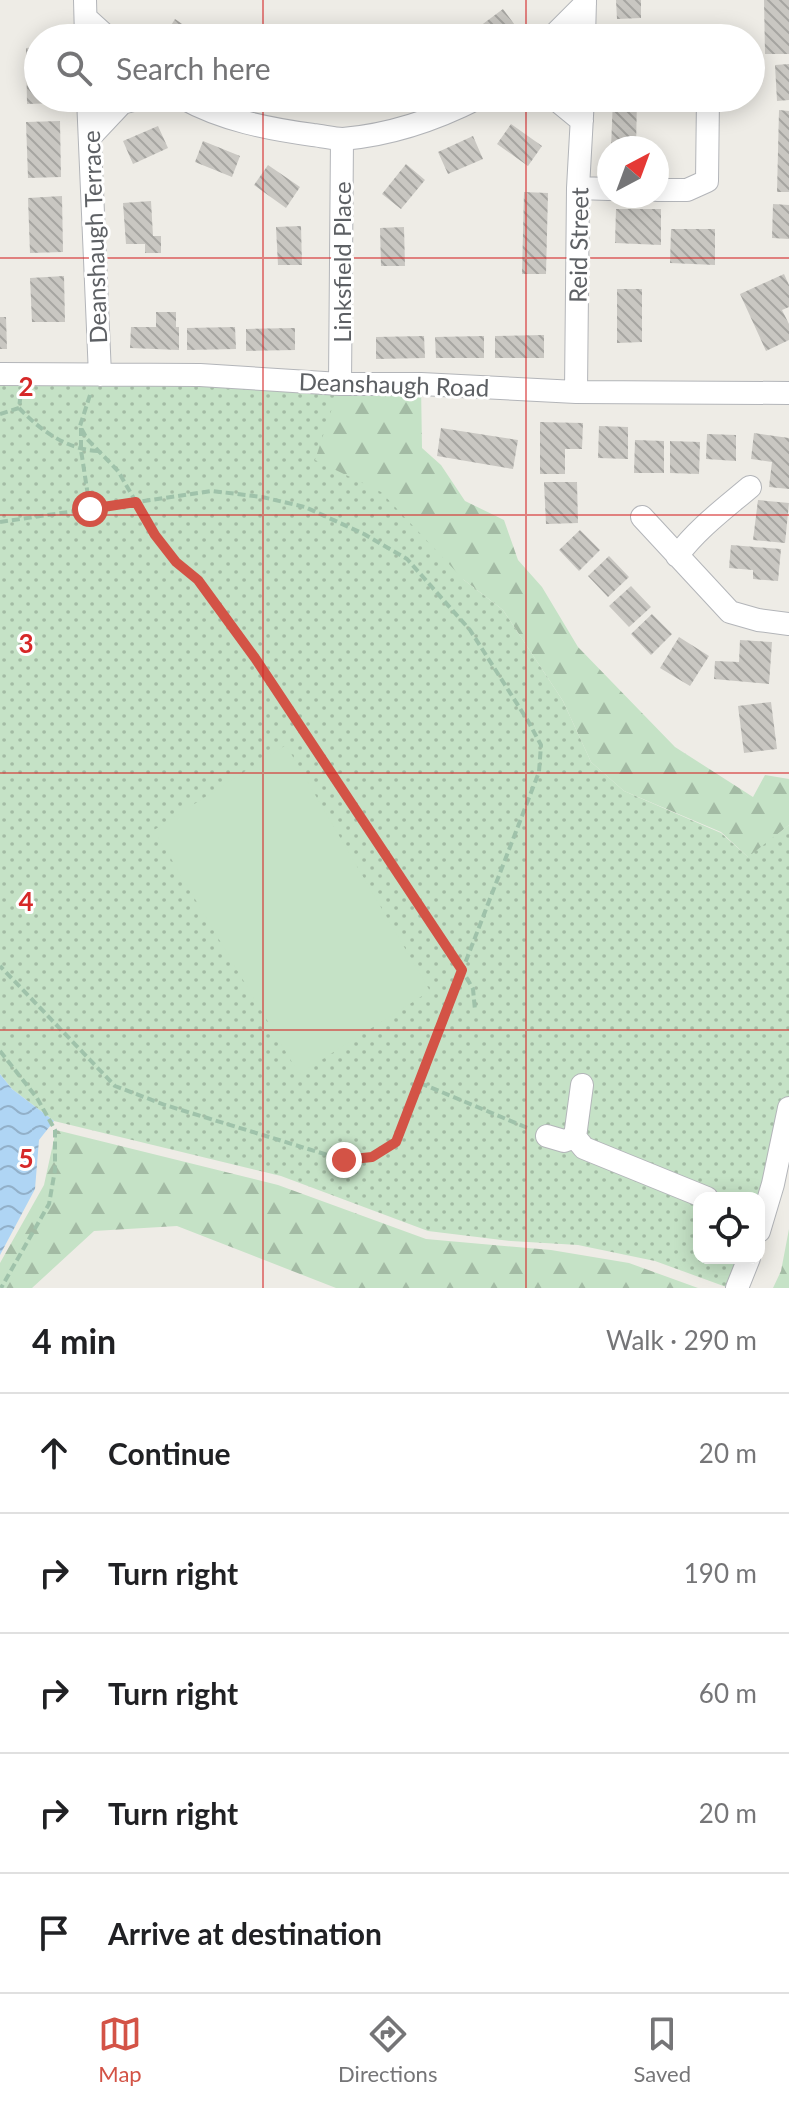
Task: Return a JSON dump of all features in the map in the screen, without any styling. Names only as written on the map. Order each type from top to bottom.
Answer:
[{"type":"street","points":[[564,24],[585,2]]},
{"type":"street","points":[[584,24],[585,2]]},
{"type":"street","name":"Deanshaugh Terrace","points":[[89,112],[100,375]]},
{"type":"street","points":[[90,137],[114,112]]},
{"type":"street","points":[[216,112],[232,119],[293,133],[342,139],[406,128],[450,112]]},
{"type":"street","points":[[571,112],[582,121]]},
{"type":"street","name":"Reid Street","points":[[576,392],[578,188],[582,112]]},
{"type":"street","points":[[669,190],[687,190],[707,181],[708,112]]},
{"type":"street","name":"Linksfield Place","points":[[340,384],[342,139]]},
{"type":"street","points":[[578,188],[597,189]]},
{"type":"street","name":"Deanshaugh Road","points":[[0,374],[200,375],[340,384],[421,384],[576,392],[789,393]]},
{"type":"street","points":[[677,556],[705,524],[750,487]]},
{"type":"street","points":[[642,517],[730,612],[789,624]]},
{"type":"street","points":[[582,1085],[575,1137],[584,1148],[693,1192]]},
{"type":"street","points":[[765,1208],[789,1108]]},
{"type":"street","points":[[547,1136],[564,1141],[575,1137]]},
{"type":"street","points":[[737,1288],[747,1264]]},
{"type":"path","points":[[23,374],[19,408],[33,423],[81,450],[101,451]]},
{"type":"path","points":[[90,509],[80,426],[85,405],[100,375]]},
{"type":"path","points":[[0,414],[19,408]]},
{"type":"path","points":[[80,426],[87,439],[118,471],[155,535],[176,562],[198,580],[255,658],[462,970],[473,989],[475,1010]]},
{"type":"path","points":[[0,522],[212,491],[262,497],[305,507],[364,534],[407,559],[470,630],[541,745],[539,772],[396,1142],[372,1157],[344,1160],[165,1105],[115,1086],[0,966]]},
{"type":"path","points":[[0,1051],[37,1098],[55,1130],[55,1170],[49,1204],[1,1288]]},
{"type":"path","points":[[419,1083],[547,1136]]},
{"type":"green space","points":[[0,384],[340,384],[315,460],[381,492],[464,580],[503,610],[563,701],[591,762],[624,791],[721,833],[748,857],[789,825],[789,1108],[761,1192],[693,1192],[693,1264],[747,1264],[729,1288],[655,1261],[578,1245],[428,1231],[281,1176],[54,1121],[12,1089],[0,1074]]},
{"type":"green space","points":[[421,384],[422,448],[441,465],[465,501],[504,520],[518,560],[542,587],[578,647],[675,747],[753,797],[765,775],[789,779],[789,825],[749,858],[721,832],[624,791],[591,762],[563,701],[503,610],[464,580],[114,392]]},
{"type":"green space","points":[[286,745],[430,991],[299,1074],[154,830]]},
{"type":"green space","points":[[56,1130],[278,1185],[426,1239],[551,1250],[629,1263],[698,1288],[336,1288],[177,1226],[94,1231],[32,1288],[0,1288],[0,1263],[44,1185]]},
{"type":"green space","points":[[789,1229],[789,1288],[773,1288],[781,1271]]},
{"type":"water","points":[[0,1074],[12,1089],[54,1121],[39,1140],[35,1189],[0,1255]]},
{"type":"building","points":[[616,0],[641,0],[641,18],[617,19]]},
{"type":"building","points":[[764,0],[789,0],[789,54],[765,54]]},
{"type":"building","points":[[503,9],[514,24],[483,24]]},
{"type":"building","points":[[789,64],[789,100],[777,101],[775,65]]},
{"type":"building","points":[[779,110],[789,111],[789,192],[777,192]]},
{"type":"building","points":[[612,112],[637,112],[636,136],[611,136]]},
{"type":"building","points":[[60,121],[61,177],[28,178],[26,122]]},
{"type":"building","points":[[511,124],[542,146],[528,166],[497,144]]},
{"type":"building","points":[[158,126],[168,148],[133,164],[123,141]]},
{"type":"building","points":[[473,136],[483,159],[448,174],[438,152]]},
{"type":"building","points":[[203,141],[240,156],[232,177],[195,162]]},
{"type":"building","points":[[406,164],[425,180],[401,209],[382,194]]},
{"type":"building","points":[[268,165],[300,187],[286,208],[254,185]]},
{"type":"building","points":[[524,192],[548,193],[546,274],[522,274]]},
{"type":"building","points":[[62,196],[63,252],[30,253],[28,198]]},
{"type":"building","points":[[151,201],[153,236],[161,236],[161,253],[145,253],[145,244],[126,244],[123,203]]},
{"type":"building","points":[[773,204],[789,205],[789,239],[772,238]]},
{"type":"building","points":[[616,209],[661,209],[661,245],[615,243]]},
{"type":"building","points":[[301,226],[302,265],[278,265],[276,227]]},
{"type":"building","points":[[404,227],[405,266],[381,266],[380,228]]},
{"type":"building","points":[[671,229],[715,229],[715,265],[670,263]]},
{"type":"building","points":[[784,274],[789,285],[789,307],[782,310],[789,324],[789,340],[766,351],[740,294]]},
{"type":"building","points":[[64,276],[65,322],[32,322],[30,278]]},
{"type":"building","points":[[617,289],[642,289],[642,342],[617,343]]},
{"type":"building","points":[[156,312],[176,312],[179,350],[130,348],[131,327],[156,327]]},
{"type":"building","points":[[0,317],[6,317],[7,349],[0,349]]},
{"type":"building","points":[[235,327],[236,349],[187,350],[187,328]]},
{"type":"building","points":[[295,328],[295,350],[246,351],[246,329]]},
{"type":"building","points":[[544,335],[544,358],[495,358],[495,336]]},
{"type":"building","points":[[424,336],[425,358],[376,359],[376,337]]},
{"type":"building","points":[[484,336],[484,358],[436,358],[435,337]]},
{"type":"building","points":[[540,422],[583,423],[582,449],[565,449],[565,474],[540,474]]},
{"type":"building","points":[[599,426],[628,427],[628,459],[598,458]]},
{"type":"building","points":[[441,428],[518,440],[513,469],[437,456]]},
{"type":"building","points":[[754,433],[789,438],[789,489],[769,487],[772,462],[751,459]]},
{"type":"building","points":[[707,434],[736,435],[736,461],[706,459]]},
{"type":"building","points":[[635,440],[664,441],[664,473],[634,473]]},
{"type":"building","points":[[670,441],[700,442],[699,474],[670,473]]},
{"type":"building","points":[[544,482],[577,482],[578,523],[546,524]]},
{"type":"building","points":[[758,500],[789,503],[785,543],[753,540]]},
{"type":"building","points":[[580,530],[600,550],[579,571],[559,550]]},
{"type":"building","points":[[731,545],[781,549],[778,581],[753,579],[753,570],[729,568]]},
{"type":"building","points":[[609,556],[629,577],[608,597],[588,576]]},
{"type":"building","points":[[631,586],[651,607],[629,627],[609,606]]},
{"type":"building","points":[[652,614],[672,634],[651,655],[631,634]]},
{"type":"building","points":[[679,637],[709,656],[690,686],[660,668]]},
{"type":"building","points":[[740,640],[772,642],[769,684],[714,679],[715,661],[739,662]]},
{"type":"building","points":[[771,702],[777,749],[744,753],[738,706]]},
{"type":"route","points":[[90,509],[136,502],[155,535],[176,562],[198,580],[255,658],[462,970],[396,1142],[372,1157],[344,1160]]}]
